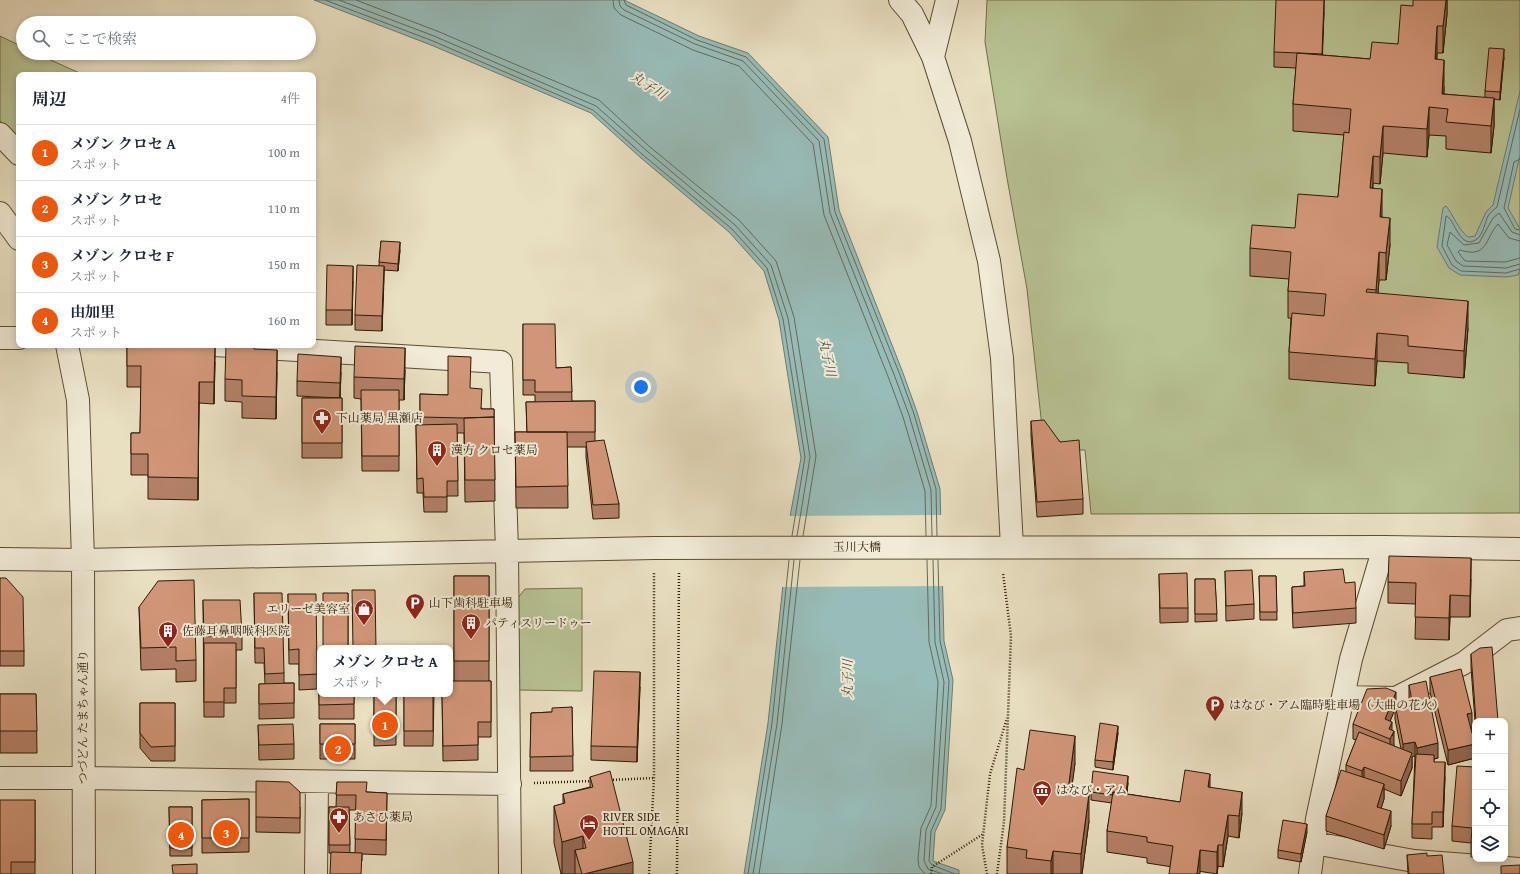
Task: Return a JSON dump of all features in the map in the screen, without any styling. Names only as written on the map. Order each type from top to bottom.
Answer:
[{"type":"street","points":[[900,0],[912,14],[933,57],[960,141],[989,260],[1002,358],[1006,547]]},
{"type":"street","points":[[933,57],[947,0]]},
{"type":"street","points":[[0,134],[16,151]]},
{"type":"street","points":[[0,213],[16,235]]},
{"type":"street","name":"つづどん たまちゃん通り","points":[[68,348],[78,400],[83,560],[84,874]]},
{"type":"street","points":[[265,348],[501,362],[507,552],[510,874]]},
{"type":"street","points":[[1310,874],[1314,843],[1351,659],[1384,547]]},
{"type":"street","name":"玉川大橋","points":[[0,559],[83,560],[654,548],[1384,547],[1520,549]]},
{"type":"street","points":[[1343,697],[1396,698],[1464,663],[1507,630],[1520,628]]},
{"type":"street","points":[[0,778],[510,784]]},
{"type":"street","points":[[316,874],[317,782]]},
{"type":"street","points":[[1314,843],[1414,861],[1520,869]]},
{"type":"path","points":[[997,874],[1004,822],[1009,713],[1011,636],[1006,547]]},
{"type":"path","points":[[649,874],[654,778],[654,548]]},
{"type":"path","points":[[677,874],[679,548]]},
{"type":"path","points":[[987,874],[982,845],[990,774],[1009,713]]},
{"type":"path","points":[[606,780],[654,778]]},
{"type":"path","points":[[510,784],[598,780]]},
{"type":"path","points":[[931,874],[932,867],[984,833]]},
{"type":"green space","points":[[987,0],[1520,0],[1520,513],[1091,514],[1085,450],[1071,450],[1042,427],[1027,289],[985,42]]},
{"type":"green space","points":[[0,36],[16,44],[16,60],[51,60],[77,72],[16,72],[16,136],[0,121]]},
{"type":"green space","points":[[582,588],[582,691],[519,690],[517,599],[525,589]]},
{"type":"water","name":"丸子川","points":[[314,0],[624,0],[699,36],[748,53],[828,137],[839,210],[903,373],[917,412],[940,489],[944,641],[953,680],[945,810],[935,832],[933,861],[959,870],[959,874],[744,874],[768,723],[791,511],[801,458],[779,320],[764,271],[729,232],[641,158],[591,113],[431,45]]},
{"type":"water","points":[[1520,91],[1520,155],[1508,208],[1520,229],[1520,269],[1518,275],[1507,277],[1460,275],[1449,268],[1437,247],[1443,208],[1446,206],[1461,230],[1468,237],[1475,236],[1486,212],[1493,205]]},
{"type":"pier","points":[[942,515],[944,586],[779,587],[788,516]]},
{"type":"building","points":[[1276,0],[1324,0],[1322,54],[1274,52]]},
{"type":"building","points":[[1413,0],[1446,0],[1443,26],[1437,26],[1435,59],[1444,60],[1442,94],[1494,98],[1491,126],[1446,122],[1448,109],[1429,107],[1427,129],[1383,126],[1380,157],[1373,156],[1370,188],[1382,189],[1380,217],[1390,218],[1386,253],[1379,252],[1376,290],[1367,289],[1366,292],[1468,301],[1464,351],[1408,346],[1408,336],[1377,333],[1375,359],[1289,352],[1292,313],[1324,316],[1326,294],[1288,291],[1291,252],[1250,248],[1252,225],[1295,228],[1298,194],[1338,197],[1344,132],[1349,133],[1351,109],[1293,104],[1297,53],[1370,59],[1372,42],[1398,44],[1401,5],[1413,6]]},
{"type":"building","points":[[1489,48],[1504,49],[1500,92],[1485,91]]},
{"type":"building","points":[[381,241],[400,242],[398,264],[379,262]]},
{"type":"building","points":[[327,265],[353,266],[352,310],[326,310]]},
{"type":"building","points":[[357,265],[384,266],[382,316],[355,315]]},
{"type":"building","points":[[523,324],[555,324],[556,368],[571,367],[572,392],[535,392],[535,380],[523,380]]},
{"type":"building","points":[[355,346],[405,348],[404,379],[354,377]]},
{"type":"building","points":[[127,348],[215,348],[214,382],[199,382],[198,478],[148,477],[148,454],[131,454],[131,433],[140,433],[141,366],[127,366]]},
{"type":"building","points":[[226,348],[277,350],[276,397],[242,396],[242,380],[225,379]]},
{"type":"building","points":[[298,354],[341,357],[340,383],[297,381]]},
{"type":"building","points":[[448,356],[471,357],[470,388],[482,389],[481,409],[494,409],[494,417],[420,417],[420,394],[448,395]]},
{"type":"building","points":[[361,390],[399,390],[399,456],[362,456]]},
{"type":"building","name":"下山薬局 黒瀬店","points":[[302,398],[342,398],[342,443],[302,443]]},
{"type":"building","points":[[595,401],[595,432],[527,432],[526,402]]},
{"type":"building","name":"漢方 クロセ薬局","points":[[494,417],[495,480],[465,480],[464,418]]},
{"type":"building","points":[[1044,420],[1060,442],[1079,440],[1083,499],[1037,502],[1031,421]]},
{"type":"building","name":"漢方 クロセ薬局","points":[[457,424],[458,481],[447,481],[447,497],[424,497],[423,478],[417,479],[416,425]]},
{"type":"building","points":[[515,432],[567,432],[568,486],[516,487]]},
{"type":"building","points":[[604,440],[619,504],[593,505],[586,442]]},
{"type":"building","points":[[1389,556],[1471,558],[1470,596],[1450,595],[1449,618],[1415,617],[1416,583],[1388,582]]},
{"type":"building","points":[[1343,569],[1345,583],[1355,582],[1356,608],[1293,613],[1292,587],[1305,586],[1304,572]]},
{"type":"building","points":[[1252,570],[1254,604],[1226,606],[1225,571]]},
{"type":"building","points":[[1187,573],[1188,608],[1160,608],[1159,574]]},
{"type":"building","name":"パティスリードゥー","points":[[454,576],[489,576],[489,661],[454,661]]},
{"type":"building","points":[[1259,576],[1276,576],[1277,612],[1260,612]]},
{"type":"building","points":[[0,578],[6,578],[23,597],[24,651],[0,651]]},
{"type":"building","points":[[1195,579],[1215,579],[1217,614],[1195,614]]},
{"type":"building","name":"佐藤耳鼻咽喉科医院","points":[[194,580],[196,660],[176,661],[176,647],[141,648],[139,607],[158,581]]},
{"type":"building","name":"エリーゼ美容室","points":[[352,590],[375,590],[376,645],[353,645]]},
{"type":"building","points":[[254,593],[282,593],[284,673],[265,674],[264,648],[255,648]]},
{"type":"building","points":[[323,593],[348,593],[348,645],[323,645]]},
{"type":"building","points":[[288,594],[316,594],[317,674],[299,675],[299,649],[289,650]]},
{"type":"building","points":[[203,600],[240,600],[242,635],[204,636]]},
{"type":"building","points":[[204,643],[236,643],[236,688],[224,688],[224,702],[204,702]]},
{"type":"building","points":[[1492,647],[1498,718],[1476,718],[1471,654],[1480,648]]},
{"type":"building","points":[[1461,669],[1472,713],[1467,714],[1472,733],[1472,745],[1448,750],[1430,677]]},
{"type":"building","points":[[594,671],[640,672],[637,747],[591,746]]},
{"type":"building","points":[[453,681],[491,681],[491,722],[478,722],[478,745],[443,746],[442,697],[453,697]]},
{"type":"building","points":[[1426,681],[1438,743],[1417,748],[1415,742],[1403,744],[1395,704],[1412,701],[1409,685]]},
{"type":"building","points":[[294,683],[294,703],[259,704],[259,684]]},
{"type":"building","points":[[1386,688],[1396,692],[1385,719],[1392,722],[1389,729],[1394,731],[1390,739],[1353,724],[1367,689]]},
{"type":"building","points":[[0,694],[36,694],[37,731],[0,731]]},
{"type":"building","points":[[319,697],[354,697],[354,704],[319,705]]},
{"type":"building","points":[[374,697],[396,697],[396,730],[374,731]]},
{"type":"building","points":[[404,697],[433,697],[433,731],[404,731]]},
{"type":"building","points":[[140,703],[175,703],[175,746],[151,747],[140,733]]},
{"type":"building","points":[[572,707],[573,756],[530,757],[531,713],[552,712],[552,708]]},
{"type":"building","points":[[1100,723],[1118,726],[1113,762],[1095,760]]},
{"type":"building","points":[[293,724],[294,744],[259,745],[258,725]]},
{"type":"building","points":[[320,724],[355,724],[355,744],[320,744]]},
{"type":"building","name":"はなび・アム","points":[[1030,730],[1075,736],[1068,791],[1089,794],[1081,854],[1053,851],[1051,861],[1026,858],[1027,850],[1007,847],[1017,768],[1024,770]]},
{"type":"building","points":[[1359,732],[1412,753],[1401,781],[1364,767],[1362,771],[1346,765]]},
{"type":"building","points":[[1416,754],[1434,755],[1434,762],[1445,762],[1443,812],[1432,812],[1432,824],[1412,824]]},
{"type":"building","points":[[1457,766],[1472,767],[1472,828],[1452,826]]},
{"type":"building","points":[[1185,770],[1210,774],[1208,787],[1242,792],[1239,816],[1228,815],[1223,845],[1218,845],[1217,852],[1200,850],[1197,874],[1169,874],[1173,846],[1147,842],[1147,837],[1107,831],[1113,792],[1180,802]]},
{"type":"building","points":[[1341,770],[1384,784],[1377,807],[1391,811],[1384,835],[1326,816]]},
{"type":"building","points":[[610,771],[633,862],[582,874],[575,850],[586,848],[583,836],[562,842],[554,806],[565,803],[563,794],[593,787],[590,777]]},
{"type":"building","points":[[1093,771],[1128,776],[1126,794],[1113,792],[1113,795],[1091,792]]},
{"type":"building","points":[[256,781],[289,782],[300,792],[300,818],[256,817]]},
{"type":"building","points":[[337,782],[367,782],[366,792],[387,793],[386,840],[355,839],[356,795],[336,795]]},
{"type":"building","points":[[249,799],[249,838],[202,838],[202,800]]},
{"type":"building","points":[[0,800],[35,800],[35,862],[11,862],[11,874],[0,874]]},
{"type":"building","points":[[169,807],[192,807],[192,848],[170,848]]},
{"type":"building","name":"あさひ薬局","points":[[329,807],[349,807],[350,845],[329,845]]},
{"type":"building","points":[[1283,820],[1307,824],[1301,854],[1278,850]]},
{"type":"building","points":[[331,852],[362,853],[361,874],[330,874]]},
{"type":"building","points":[[1427,853],[1427,856],[1442,855],[1444,874],[1409,874],[1407,855]]},
{"type":"building","points":[[197,864],[197,874],[173,874],[172,865]]},
{"type":"building","points":[[1520,865],[1520,874],[1501,874],[1501,866]]},
{"type":"place","name":"下山薬局 黒瀬店","points":[[322,435]]},
{"type":"place","name":"漢方 クロセ薬局","points":[[437,467]]},
{"type":"place","name":"山下歯科駐車場","points":[[415,620]]},
{"type":"place","name":"エリーゼ美容室","points":[[364,626]]},
{"type":"place","name":"パティスリードゥー","points":[[471,640]]},
{"type":"place","name":"佐藤耳鼻咽喉科医院","points":[[168,648]]},
{"type":"place","name":"はなび・アム臨時駐車場（大曲の花火）","points":[[1215,722]]},
{"type":"place","name":"メゾン クロセ A","points":[[385,725]]},
{"type":"place","name":"メゾン クロセ","points":[[338,749]]},
{"type":"place","name":"はなび・アム","points":[[1042,807]]},
{"type":"place","name":"メゾン クロセ F","points":[[226,833]]},
{"type":"place","name":"あさひ薬局","points":[[339,834]]},
{"type":"place","name":"由加里","points":[[181,835]]},
{"type":"place","name":"RIVER SIDE HOTEL OMAGARI","points":[[589,841]]}]
